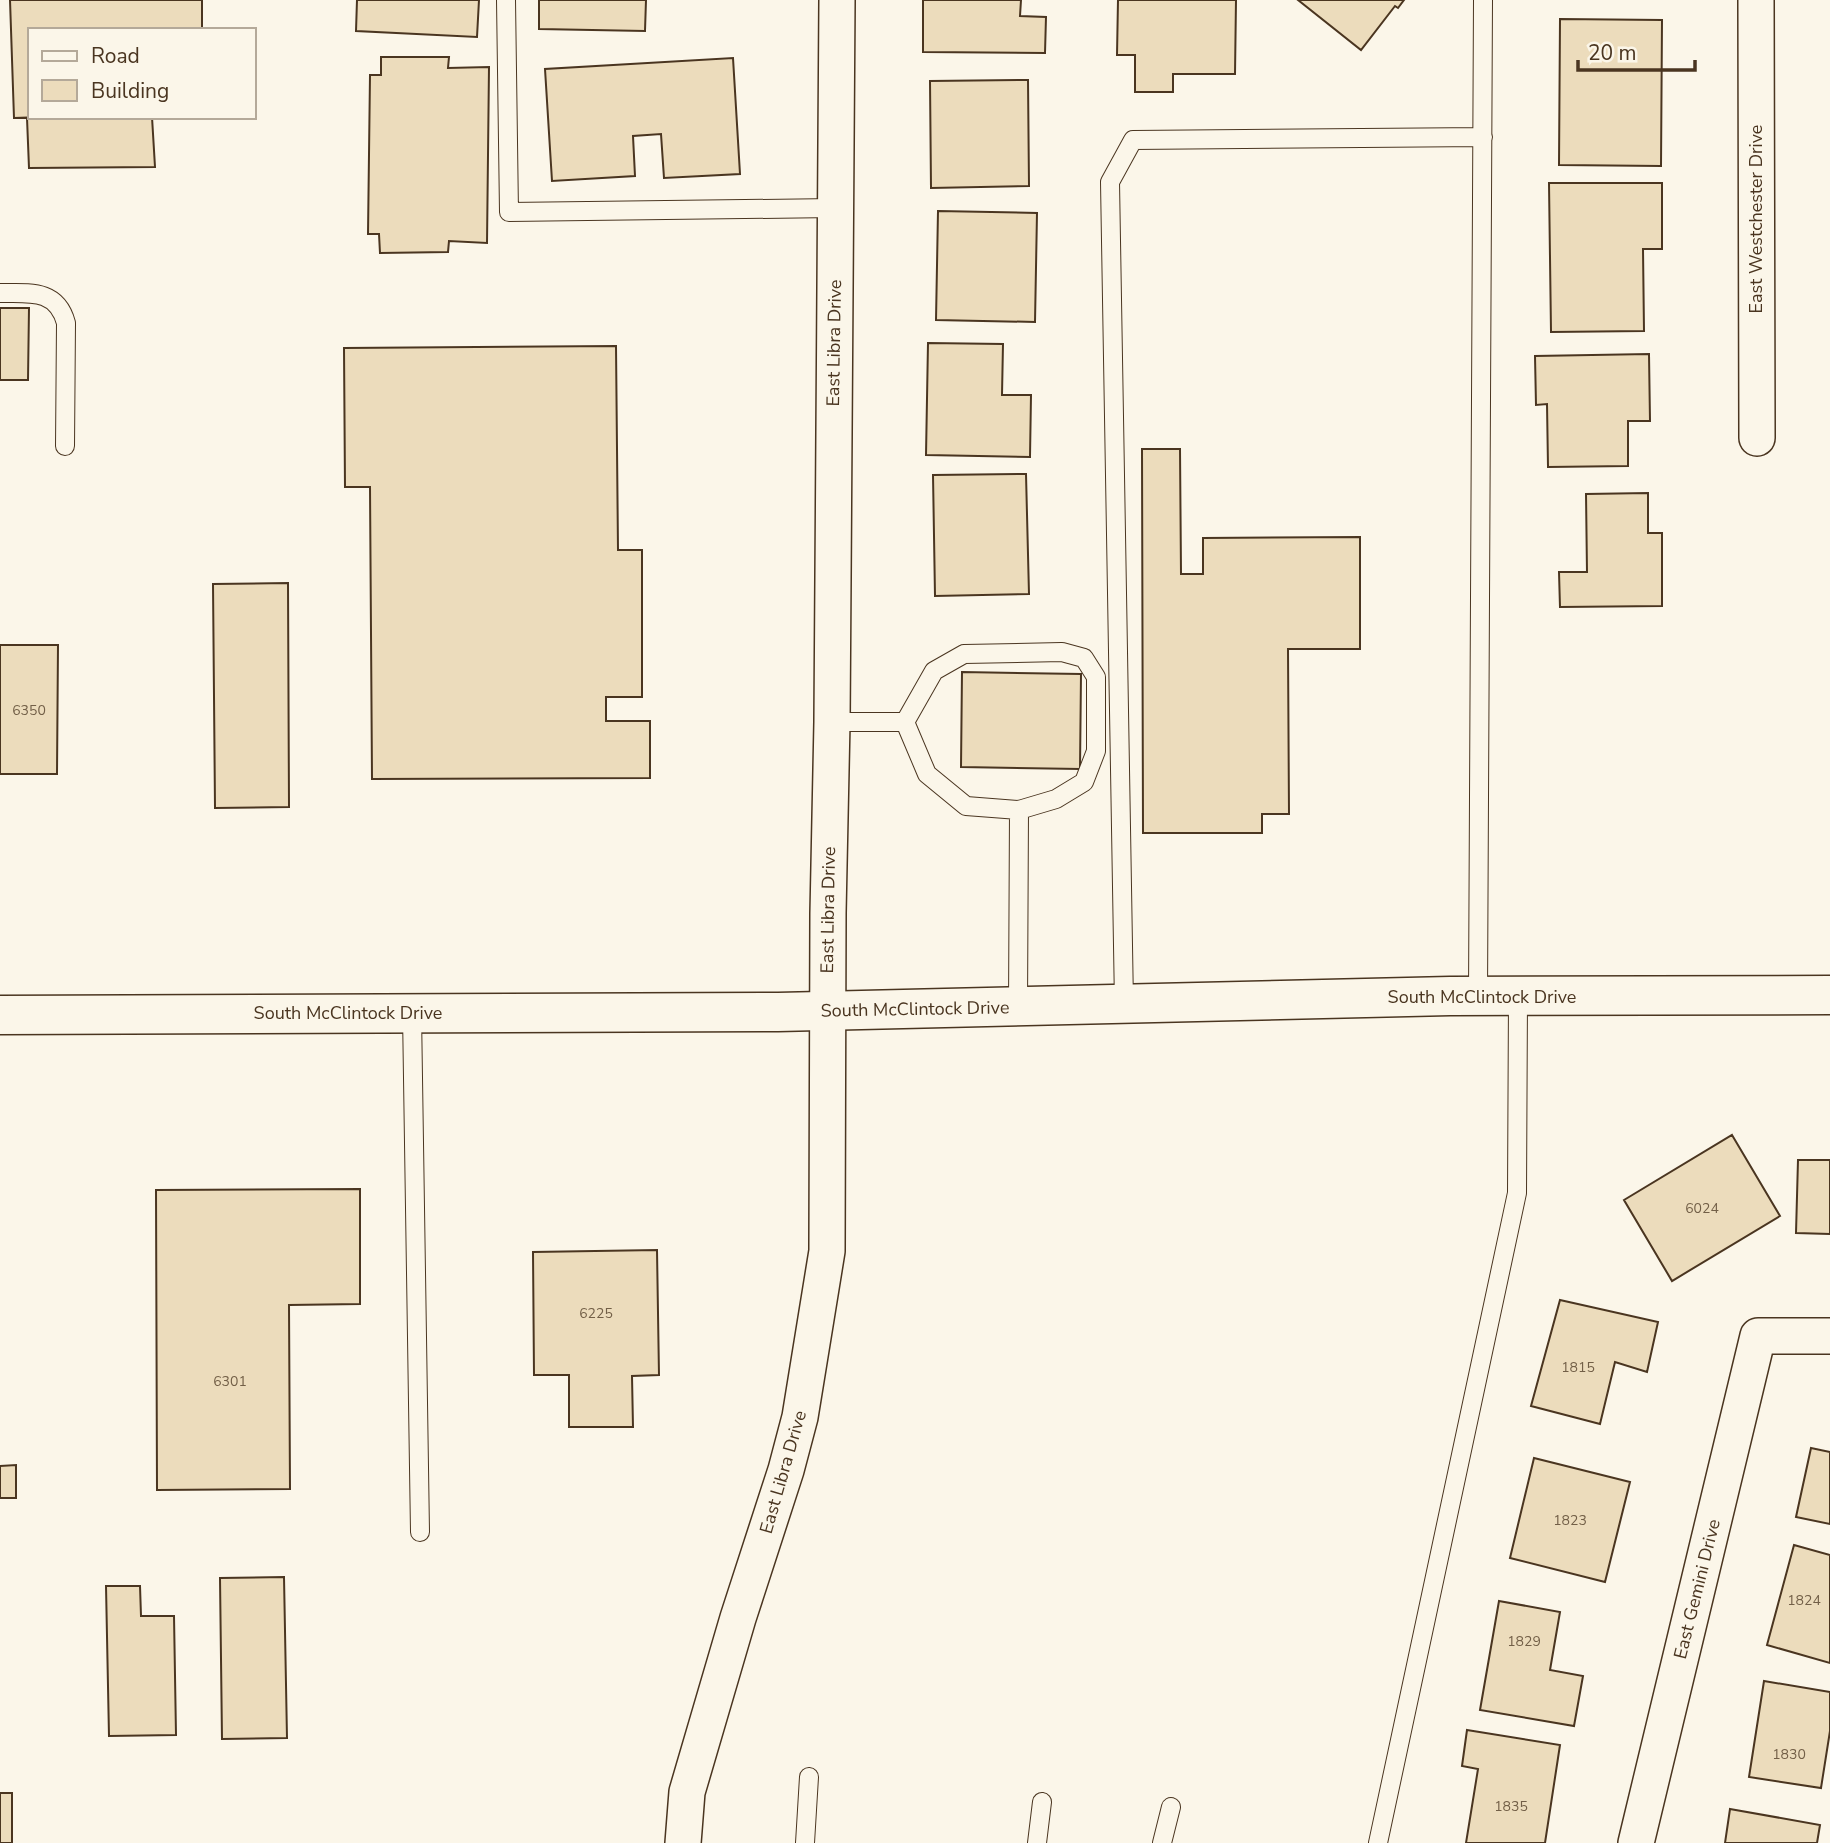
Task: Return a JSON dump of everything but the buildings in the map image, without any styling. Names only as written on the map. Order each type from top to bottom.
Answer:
[{"type":"main road","name":"South McClintock Drive","points":[[0,1015],[827,1012],[1478,997],[1830,995]]},
{"type":"street","name":"East Libra Drive","points":[[683,1843],[687,1792],[800,1417],[827,1251],[837,0]]},
{"type":"street","name":"East Westchester Drive","points":[[1756,0],[1757,438]]},
{"type":"street","name":"East Gemini Drive","points":[[1636,1843],[1758,1336],[1830,1336]]},
{"type":"lane","points":[[506,0],[509,212],[835,208]]},
{"type":"lane","points":[[1478,997],[1483,0]]},
{"type":"lane","points":[[1124,1004],[1110,182],[1133,140],[1483,136]]},
{"type":"lane","points":[[0,293],[46,295],[62,309],[66,323],[65,446]]},
{"type":"lane","points":[[1062,652],[1084,658],[1096,677],[1096,751],[1084,782],[1056,799],[1019,810],[966,806],[927,774],[905,722],[934,671],[964,654],[1062,652]]},
{"type":"lane","points":[[832,722],[905,722]]},
{"type":"lane","points":[[1018,1007],[1019,810]]},
{"type":"lane","points":[[1378,1843],[1517,1193],[1518,997]]},
{"type":"lane","points":[[412,1013],[420,1532]]},
{"type":"lane","points":[[805,1843],[809,1777]]},
{"type":"lane","points":[[1037,1843],[1042,1802]]},
{"type":"lane","points":[[1162,1843],[1171,1807]]}]
